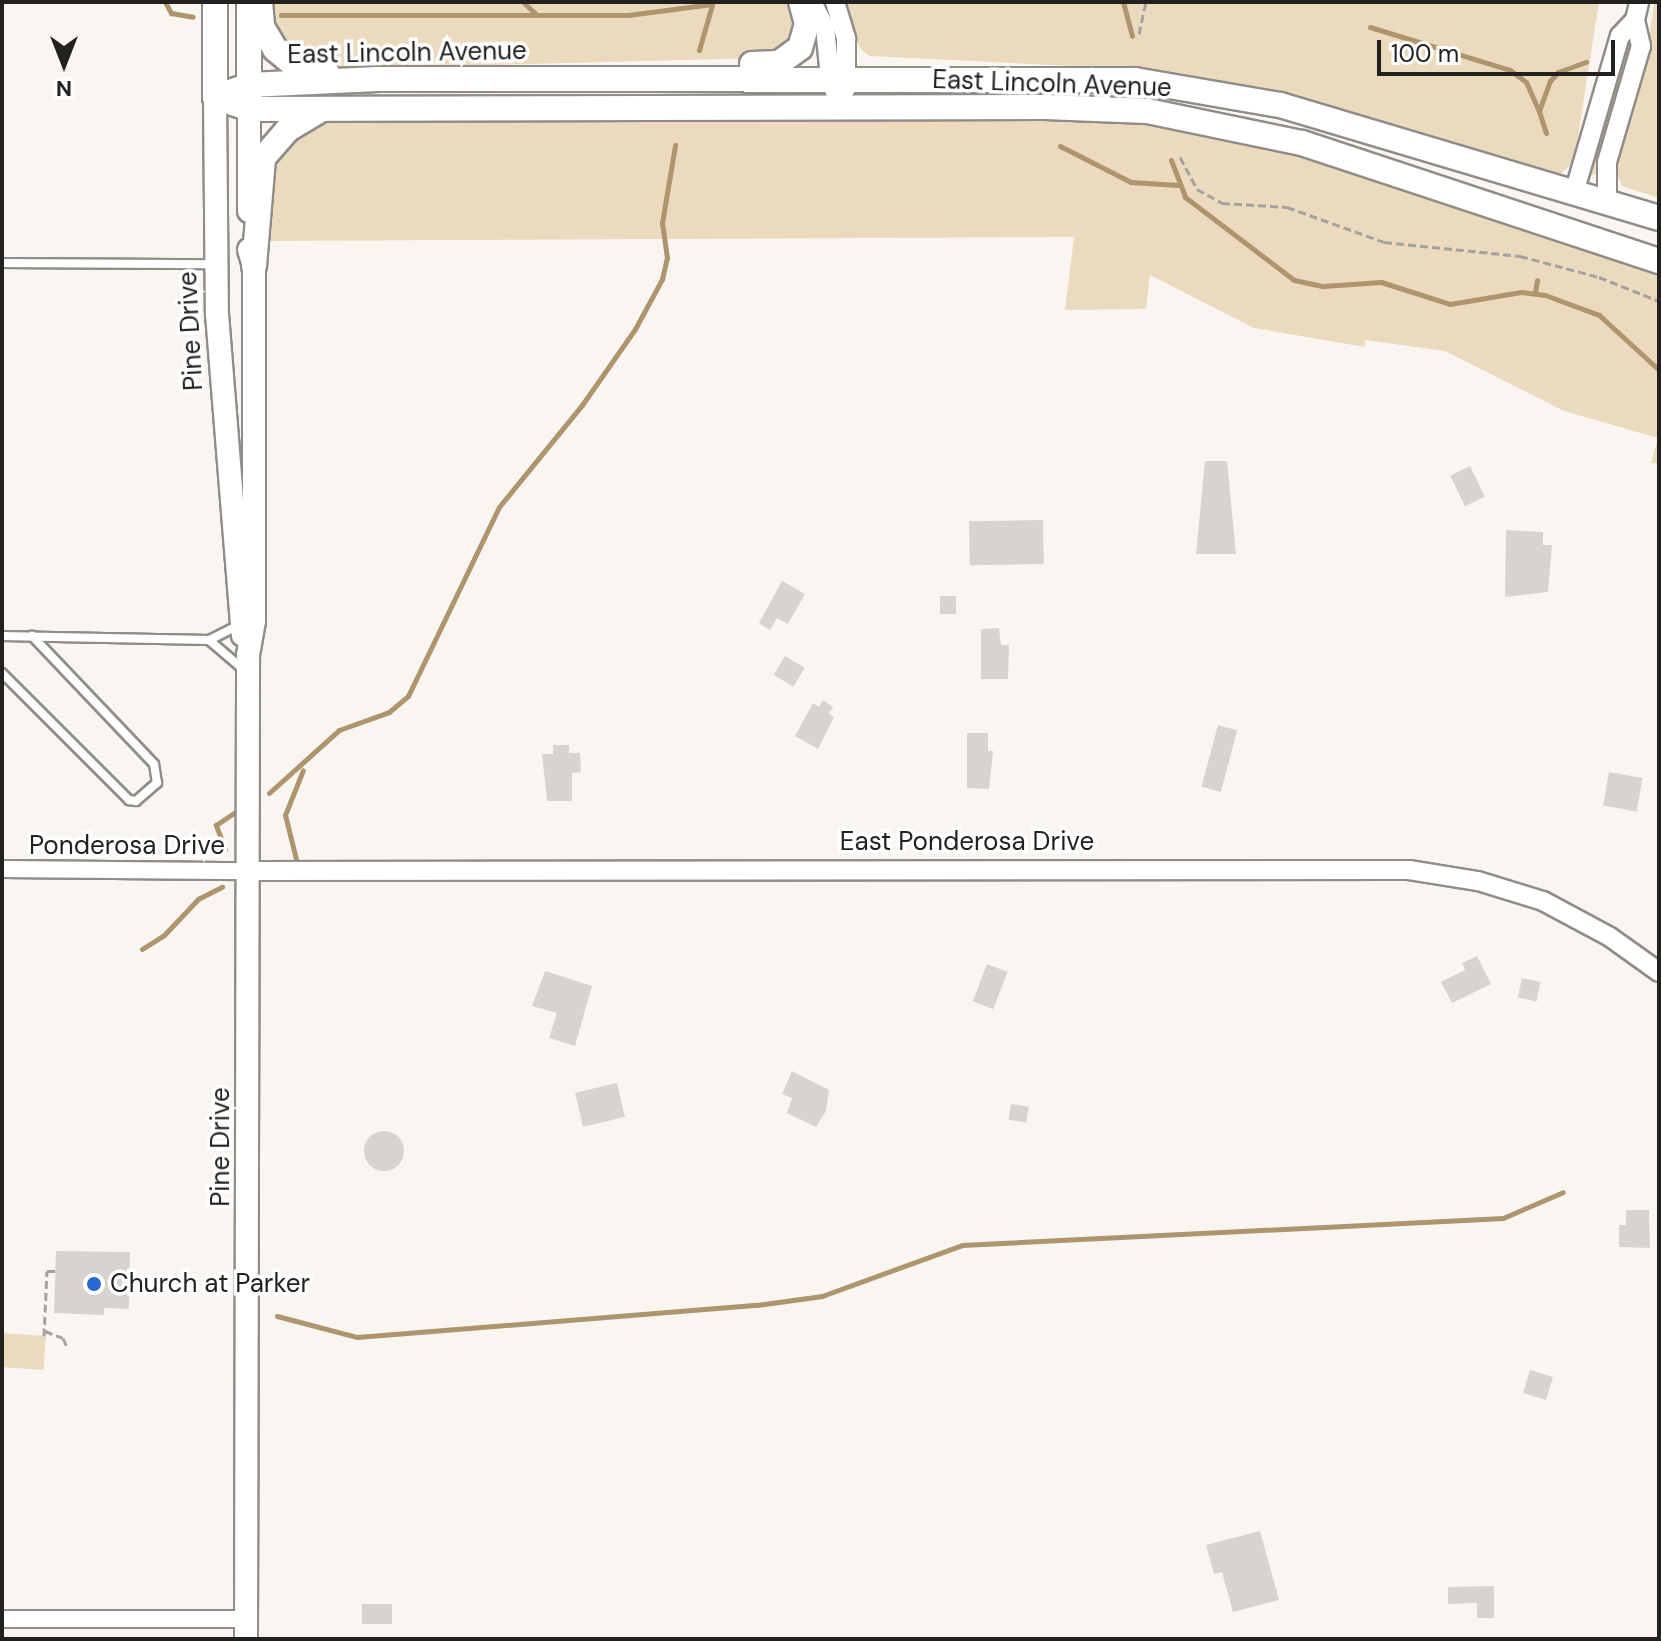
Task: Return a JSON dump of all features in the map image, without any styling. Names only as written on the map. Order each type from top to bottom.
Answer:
[{"type":"main road","name":"Pine Drive","points":[[215,2],[216,264],[240,624],[249,665]]},
{"type":"main road","name":"Pine Drive","points":[[246,1629],[251,871],[249,665],[254,621],[254,266],[249,251],[249,2]]},
{"type":"main road","points":[[260,2],[267,37],[290,63],[311,73],[378,79]]},
{"type":"main road","points":[[663,78],[681,64],[785,61],[806,37],[801,2]]},
{"type":"main road","name":"East Lincoln Avenue","points":[[215,97],[249,97],[378,79],[1076,77],[1195,87],[1280,105],[1659,218]]},
{"type":"main road","name":"East Lincoln Avenue","points":[[249,97],[321,109],[1093,108],[1204,119],[1317,147],[1659,261]]},
{"type":"main road","points":[[254,266],[263,158],[287,130],[321,109]]},
{"type":"street","points":[[812,2],[825,27],[840,77]]},
{"type":"street","points":[[835,2],[845,32],[840,108]]},
{"type":"street","points":[[1574,193],[1620,36],[1637,11]]},
{"type":"street","points":[[1607,203],[1607,162],[1641,46],[1637,11]]},
{"type":"street","name":"Ponderosa Drive","points":[[2,869],[251,871]]},
{"type":"street","name":"East Ponderosa Drive","points":[[251,871],[1409,870],[1478,881],[1543,901],[1617,941],[1659,972]]},
{"type":"street","points":[[2,1619],[246,1629]]},
{"type":"lane","points":[[2,263],[216,264]]},
{"type":"lane","points":[[2,636],[209,640],[240,624]]},
{"type":"lane","points":[[2,673],[129,800],[136,801],[157,783],[154,764],[32,636]]},
{"type":"lane","points":[[209,640],[249,665]]},
{"type":"path","points":[[1139,34],[1146,2]]},
{"type":"path","points":[[1180,157],[1197,189],[1222,203],[1283,206],[1377,241],[1520,256],[1599,277],[1659,301]]},
{"type":"path","points":[[56,1271],[47,1271],[44,1333],[63,1338],[68,1349]]},
{"type":"path","points":[[47,1297],[55,1297]]},
{"type":"shaded area","points":[[265,2],[792,2],[797,36],[767,58],[335,69],[311,65],[281,44]]},
{"type":"shaded area","points":[[845,2],[1599,2],[1574,162],[1559,175],[1220,81],[1136,69],[869,56],[859,47]]},
{"type":"shaded area","points":[[1654,2],[1659,2],[1659,198],[1622,186],[1615,169],[1647,53]]},
{"type":"shaded area","points":[[1626,43],[1633,45],[1600,173],[1590,176]]},
{"type":"shaded area","points":[[1082,118],[1159,124],[1259,142],[1659,274],[1659,464],[1651,463],[1658,438],[1564,411],[1445,351],[1365,340],[1365,347],[1254,328],[1150,275],[1146,309],[1065,310],[1074,237],[264,241],[274,154],[317,123],[329,120]]},
{"type":"shaded area","points":[[2,1333],[46,1336],[44,1370],[2,1367]]},
{"type":"building","points":[[1205,461],[1227,461],[1236,554],[1196,554]]},
{"type":"building","points":[[1470,466],[1485,497],[1465,506],[1450,476]]},
{"type":"building","points":[[1043,520],[1044,564],[970,565],[969,521]]},
{"type":"building","points":[[1506,530],[1543,532],[1543,545],[1552,545],[1548,592],[1505,597]]},
{"type":"building","points":[[782,581],[805,594],[788,624],[777,618],[770,630],[759,623]]},
{"type":"building","points":[[940,596],[956,596],[956,614],[940,614]]},
{"type":"building","points":[[999,628],[1001,645],[1009,645],[1008,679],[981,679],[981,629]]},
{"type":"building","points":[[785,656],[805,668],[793,687],[774,675]]},
{"type":"building","points":[[823,700],[833,707],[829,714],[834,717],[818,749],[795,736],[813,703],[819,707]]},
{"type":"building","points":[[1218,725],[1237,730],[1221,792],[1201,787]]},
{"type":"building","points":[[967,733],[988,733],[988,751],[993,751],[989,789],[967,788]]},
{"type":"building","points":[[553,745],[569,745],[569,753],[580,753],[581,772],[572,773],[572,801],[547,801],[542,754],[553,754]]},
{"type":"building","points":[[1609,772],[1642,778],[1637,811],[1603,805]]},
{"type":"building","points":[[1477,956],[1491,984],[1452,1003],[1441,982],[1465,970],[1462,963]]},
{"type":"building","points":[[987,964],[1008,972],[993,1009],[973,1001]]},
{"type":"building","points":[[545,971],[592,986],[575,1046],[549,1038],[557,1013],[532,1006]]},
{"type":"building","points":[[1522,978],[1541,982],[1536,1002],[1518,998]]},
{"type":"building","points":[[792,1071],[829,1090],[826,1111],[816,1127],[787,1113],[792,1098],[782,1094]]},
{"type":"building","points":[[617,1083],[625,1117],[583,1127],[575,1093]]},
{"type":"building","points":[[1011,1104],[1029,1107],[1026,1123],[1008,1120]]},
{"type":"building","points":[[384,1131],[398,1137],[404,1151],[398,1165],[384,1171],[370,1165],[364,1151],[370,1137]]},
{"type":"building","points":[[1626,1210],[1649,1210],[1650,1248],[1619,1247],[1619,1225],[1626,1225]]},
{"type":"building","name":"Church at Parker","points":[[56,1251],[130,1252],[129,1309],[104,1308],[104,1315],[54,1313]]},
{"type":"building","points":[[1530,1370],[1553,1377],[1546,1400],[1523,1393]]},
{"type":"building","points":[[1260,1531],[1279,1600],[1233,1612],[1222,1572],[1214,1574],[1206,1545]]},
{"type":"building","points":[[1494,1586],[1494,1618],[1477,1618],[1477,1603],[1448,1604],[1448,1587]]},
{"type":"building","points":[[362,1604],[392,1604],[392,1624],[362,1624]]},
{"type":"waterway","points":[[165,2],[171,13],[193,17]]},
{"type":"waterway","points":[[523,2],[536,14]]},
{"type":"waterway","points":[[1123,2],[1132,36]]},
{"type":"waterway","points":[[281,15],[628,15],[712,4]]},
{"type":"waterway","points":[[699,50],[712,5]]},
{"type":"waterway","points":[[1370,27],[1510,70],[1526,82],[1539,111]]},
{"type":"waterway","points":[[1546,133],[1539,111],[1550,81],[1558,72],[1586,62]]},
{"type":"waterway","points":[[269,793],[339,730],[389,712],[408,696],[499,507],[582,405],[635,329],[662,279],[667,258],[662,223],[675,145]]},
{"type":"waterway","points":[[1060,146],[1131,182],[1178,185]]},
{"type":"waterway","points":[[1171,160],[1185,197],[1294,280],[1323,286],[1381,282],[1450,304],[1521,292],[1545,295],[1599,315],[1659,370]]},
{"type":"waterway","points":[[1535,293],[1537,280]]},
{"type":"waterway","points":[[297,863],[285,815],[303,770]]},
{"type":"waterway","points":[[225,849],[216,825],[241,808]]},
{"type":"waterway","points":[[142,949],[164,935],[198,899],[222,887]]},
{"type":"waterway","points":[[277,1316],[357,1337],[757,1305],[822,1296],[962,1245],[1503,1218],[1563,1192]]},
{"type":"place","name":"Church at Parker","points":[[94,1284]]}]
